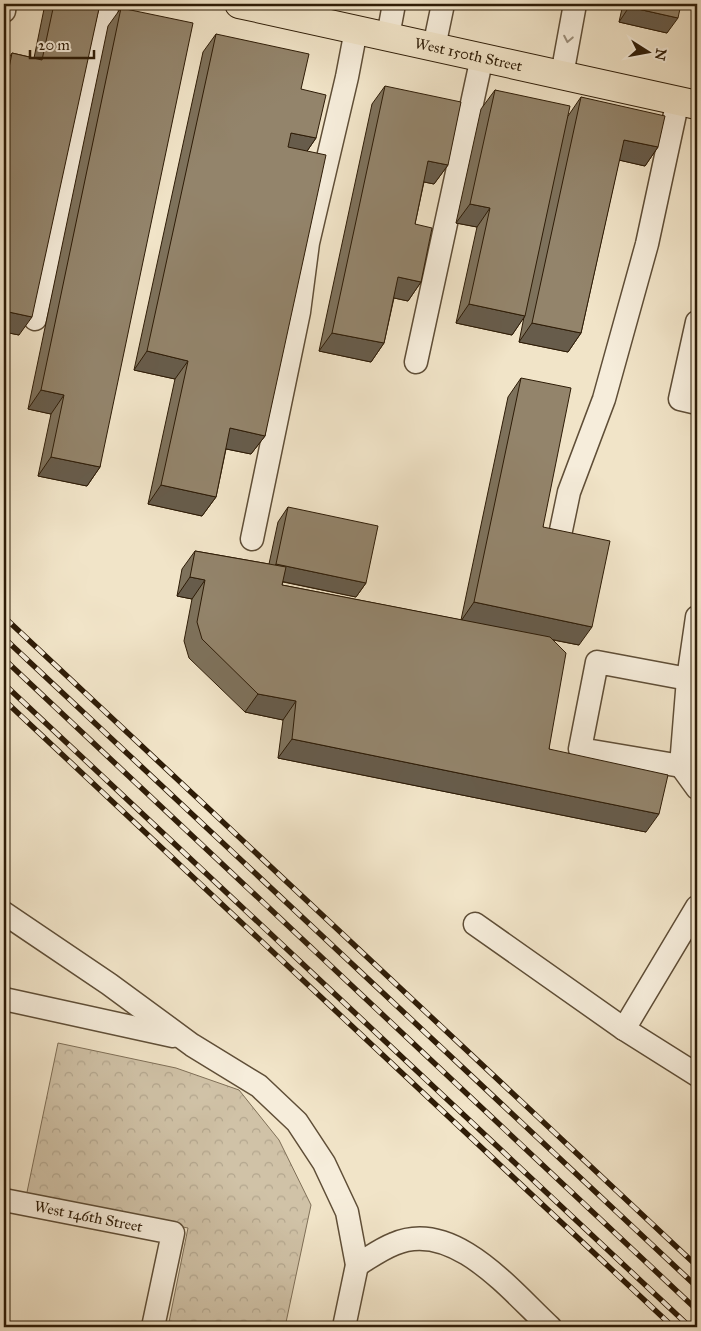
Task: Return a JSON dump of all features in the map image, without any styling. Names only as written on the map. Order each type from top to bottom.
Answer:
[{"type":"main road","name":"West 150th Street","points":[[239,4],[688,102]]},
{"type":"street","points":[[4,10],[5,4]]},
{"type":"street","points":[[35,319],[108,4]]},
{"type":"street","points":[[388,36],[394,4]]},
{"type":"street","points":[[434,46],[443,4]]},
{"type":"street","points":[[562,75],[575,4]]},
{"type":"street","points":[[252,539],[299,312],[308,243],[348,77],[356,30]]},
{"type":"street","points":[[416,362],[482,57]]},
{"type":"street","points":[[560,535],[569,492],[604,399],[688,102]]},
{"type":"street","points":[[697,322],[680,399],[697,403]]},
{"type":"street","points":[[697,617],[688,678],[681,766],[697,788]]},
{"type":"street","points":[[681,766],[580,749],[597,662],[688,678]]},
{"type":"street","points":[[624,1029],[697,907]]},
{"type":"street","points":[[4,913],[109,984],[181,1038],[259,1086],[297,1122],[324,1163],[347,1212],[357,1265],[344,1327]]},
{"type":"street","points":[[475,924],[624,1029],[697,1075]]},
{"type":"street","points":[[4,998],[181,1038]]},
{"type":"street","name":"West 146th Street","points":[[4,1200],[173,1233],[154,1327]]},
{"type":"street","points":[[357,1265],[395,1243],[423,1238],[448,1244],[472,1255],[550,1327]]},
{"type":"green space","points":[[58,1043],[176,1068],[239,1090],[279,1140],[311,1205],[285,1327],[168,1327],[188,1228],[26,1197]]},
{"type":"building","points":[[54,4],[100,4],[32,317],[4,311],[4,93],[12,53],[42,60]]},
{"type":"building","points":[[630,4],[681,4],[678,18],[629,7]]},
{"type":"building","points":[[121,8],[193,23],[100,467],[51,457],[64,395],[41,390]]},
{"type":"building","points":[[216,34],[309,54],[301,89],[326,95],[316,138],[291,133],[288,147],[326,155],[265,436],[230,428],[216,497],[161,485],[188,361],[147,351]]},
{"type":"building","points":[[385,86],[461,102],[448,165],[428,161],[415,224],[432,228],[421,282],[398,277],[384,343],[332,333]]},
{"type":"building","points":[[495,90],[570,106],[525,316],[469,304],[490,208],[470,204]]},
{"type":"building","points":[[581,97],[665,116],[658,147],[624,140],[581,333],[532,323]]},
{"type":"building","points":[[521,378],[571,388],[543,527],[610,541],[592,627],[474,602]]},
{"type":"building","points":[[288,507],[378,526],[366,583],[276,564]]},
{"type":"building","points":[[195,551],[286,567],[282,585],[550,637],[566,653],[549,749],[668,775],[659,814],[292,739],[296,701],[258,694],[202,639],[197,622],[205,580],[190,577]]},
{"type":"railway","points":[[4,617],[697,1266]]},
{"type":"railway","points":[[4,638],[697,1287]]},
{"type":"railway","points":[[4,659],[697,1310]]},
{"type":"railway","points":[[4,684],[690,1327]]},
{"type":"railway","points":[[4,700],[673,1327]]}]
